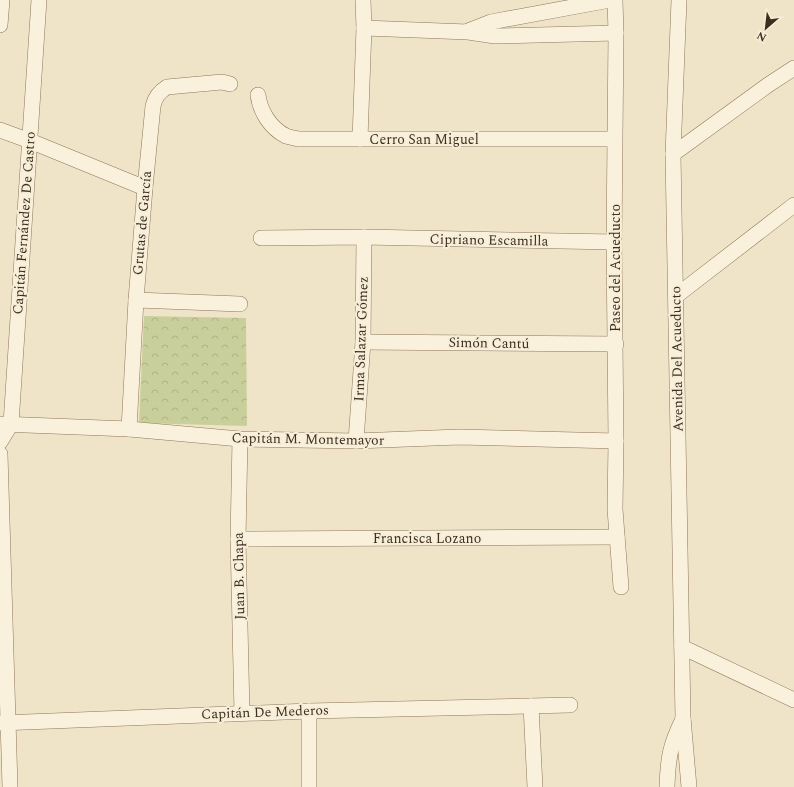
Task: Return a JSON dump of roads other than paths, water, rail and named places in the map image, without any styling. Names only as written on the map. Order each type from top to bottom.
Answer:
[{"type":"street","points":[[0,25],[2,0]]},
{"type":"street","name":"Capitán Fernández De Castro","points":[[0,442],[5,424],[30,141],[39,0]]},
{"type":"street","points":[[360,139],[364,28],[363,0]]},
{"type":"street","points":[[468,32],[491,22],[610,0]]},
{"type":"street","name":"Paseo del Acueducto","points":[[615,0],[615,509],[621,587]]},
{"type":"street","name":"Avenida Del Acueducto","points":[[681,1],[673,154],[683,718],[692,785]]},
{"type":"street","points":[[364,28],[468,32],[495,36],[616,33]]},
{"type":"street","points":[[673,154],[768,84],[794,68]]},
{"type":"street","name":"Grutas de García","points":[[129,429],[136,300],[145,188],[155,98],[159,92],[167,87],[222,82],[230,84]]},
{"type":"street","name":"Cerro San Miguel","points":[[258,95],[262,112],[274,127],[286,136],[298,139],[614,139]]},
{"type":"street","points":[[0,130],[145,188]]},
{"type":"street","points":[[676,296],[794,205]]},
{"type":"street","name":"Cipriano Escamilla","points":[[261,238],[364,237],[614,242]]},
{"type":"street","name":"Irma Salazar Gómez","points":[[356,441],[362,342],[364,237]]},
{"type":"street","points":[[136,300],[240,304]]},
{"type":"street","name":"Simón Cantú","points":[[362,342],[616,344]]},
{"type":"street","name":"Capitán M. Montemayor","points":[[5,424],[129,429],[240,439],[356,441],[459,437],[616,441]]},
{"type":"street","name":"Juan B. Chapa","points":[[240,439],[238,539],[242,713]]},
{"type":"street","points":[[0,454],[4,723],[10,787]]},
{"type":"street","name":"Francisca Lozano","points":[[238,539],[617,537]]},
{"type":"street","points":[[682,647],[794,700]]},
{"type":"street","name":"Capitán De Mederos","points":[[4,723],[308,710],[570,705]]},
{"type":"street","points":[[531,706],[535,787]]},
{"type":"street","points":[[308,710],[309,787]]},
{"type":"street","name":"Avenida Del Acueducto","points":[[667,787],[670,750],[683,718]]}]
